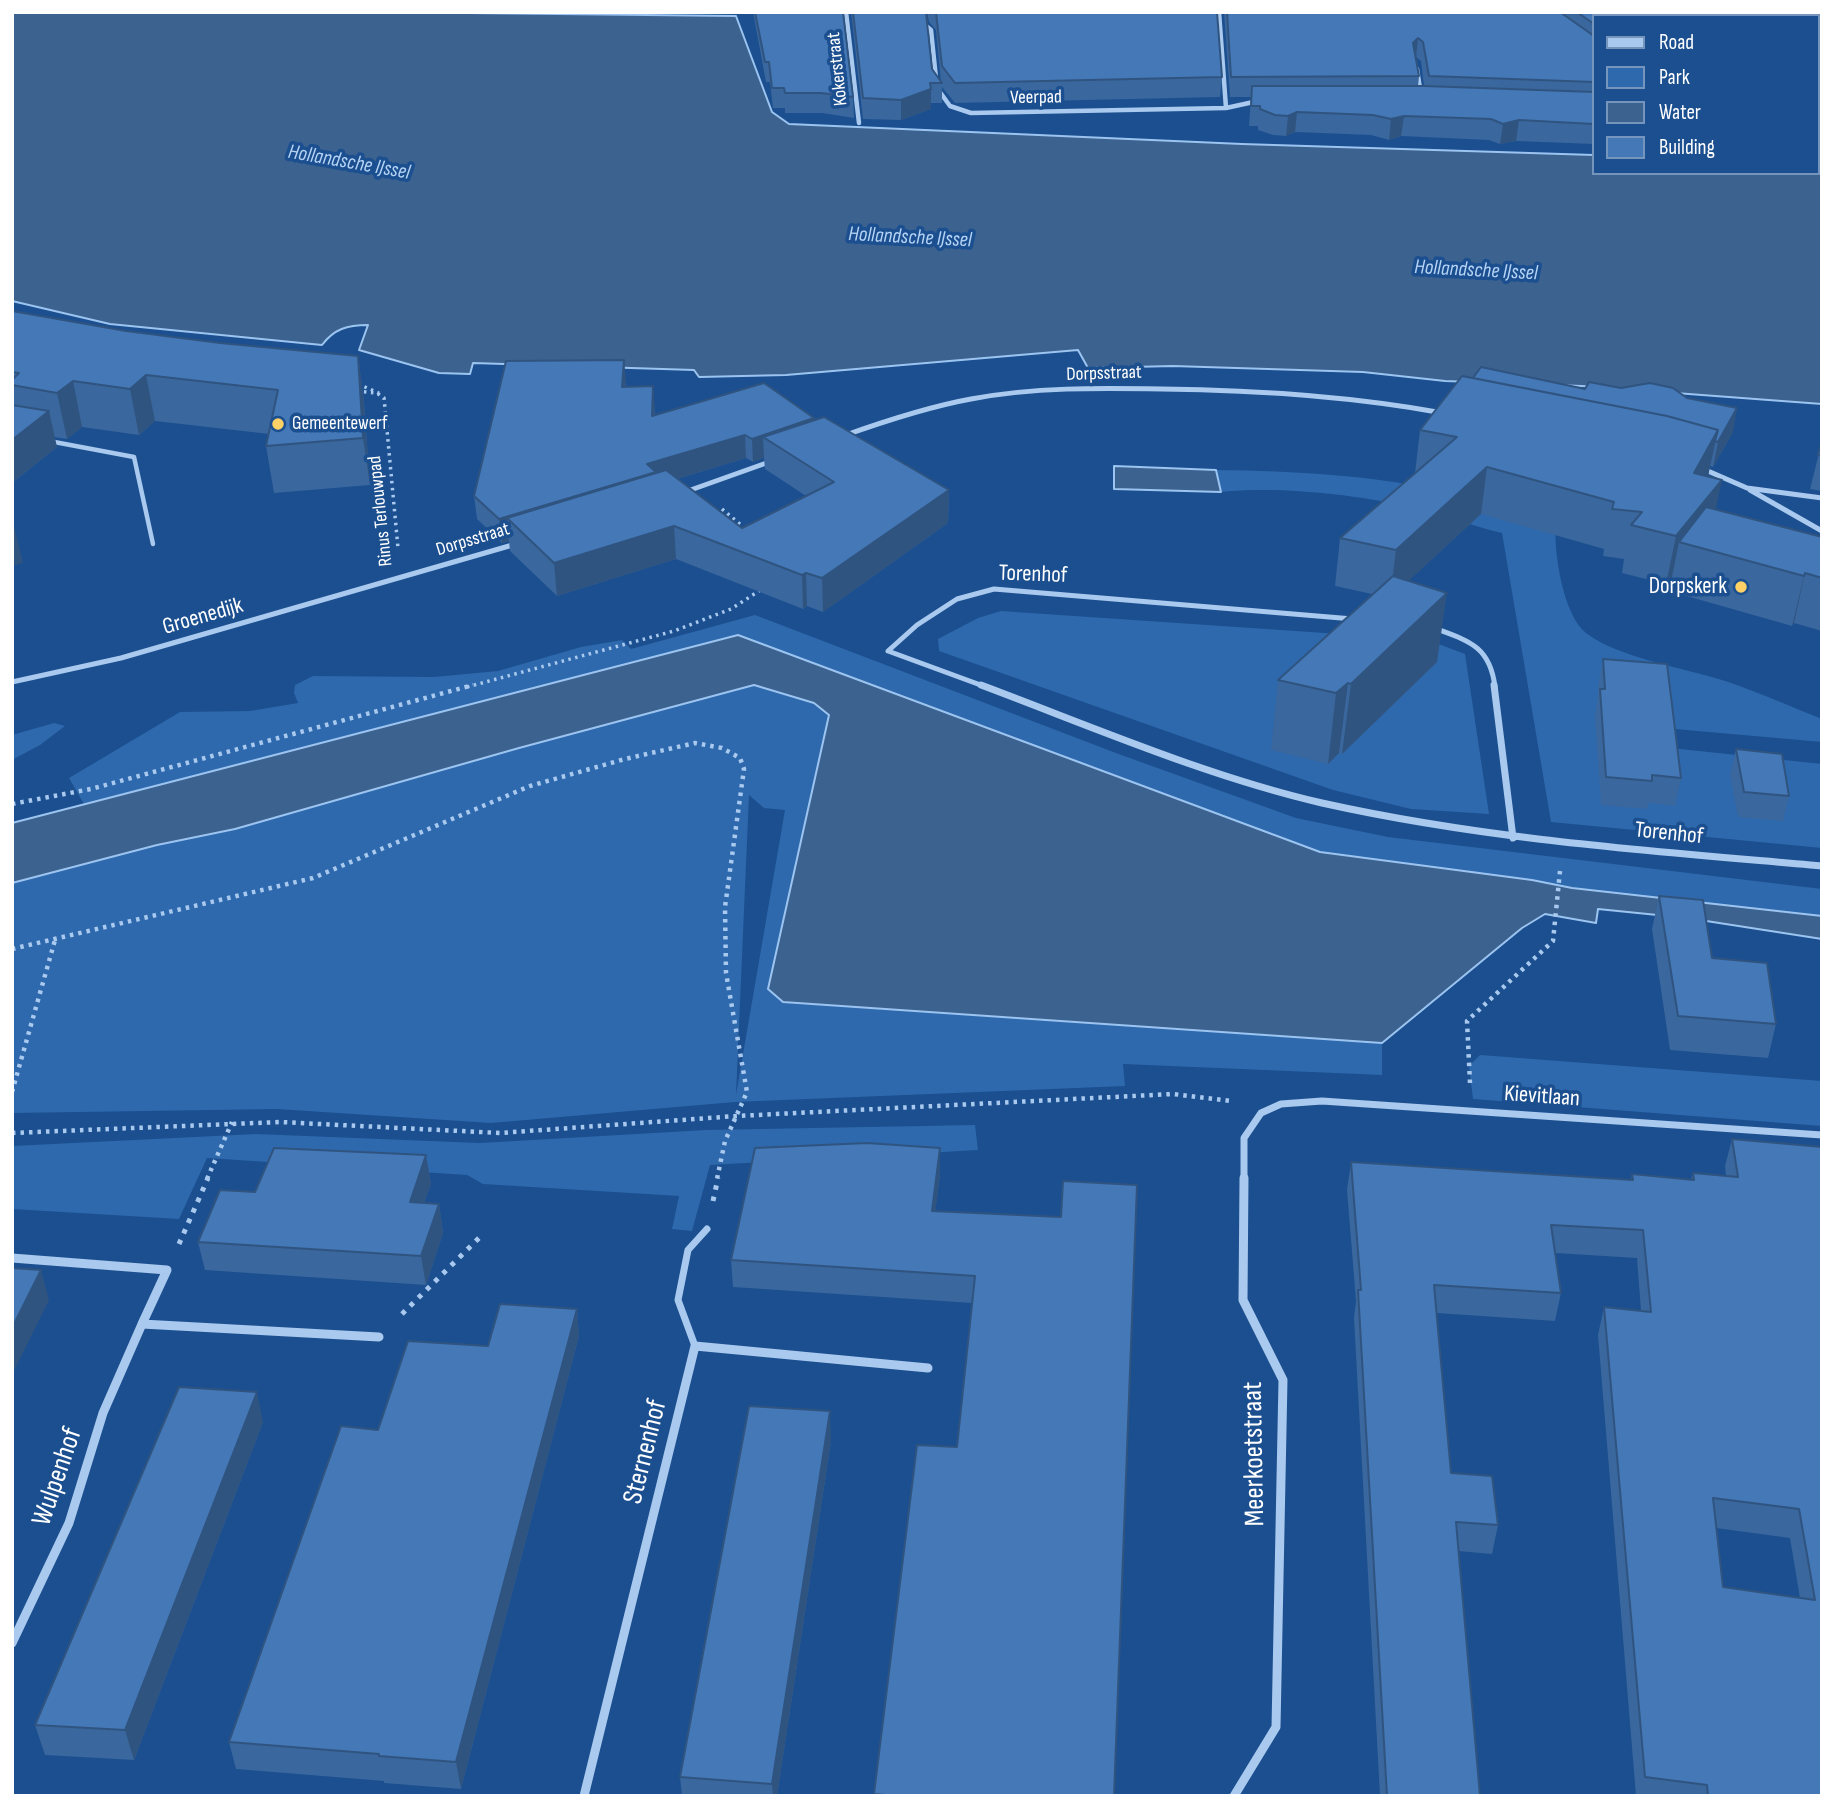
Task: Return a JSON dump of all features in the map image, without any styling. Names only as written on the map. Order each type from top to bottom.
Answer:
[{"type":"street","name":"Kokerstraat","points":[[846,12],[859,122]]},
{"type":"street","name":"Veerpad","points":[[922,12],[925,24],[931,30],[937,88],[950,106],[971,113],[1226,108],[1250,101],[1263,101]]},
{"type":"street","points":[[1219,12],[1226,108]]},
{"type":"street","points":[[1416,62],[1422,101]]},
{"type":"street","name":"Dorpsstraat","points":[[836,439],[935,408],[986,396],[1102,388],[1230,390],[1323,397],[1445,414]]},
{"type":"street","points":[[37,439],[49,441]]},
{"type":"street","points":[[671,496],[785,457]]},
{"type":"street","points":[[1694,466],[1717,473],[1747,488],[1822,531]]},
{"type":"street","points":[[1747,488],[1822,498]]},
{"type":"street","name":"Dorpsstraat","points":[[402,578],[529,540]]},
{"type":"street","name":"Groenedijk","points":[[12,682],[121,658],[402,578]]},
{"type":"street","name":"Torenhof","points":[[1365,620],[994,589],[957,599],[917,625],[888,651],[1208,769],[1319,802],[1418,823],[1513,838],[1822,866]]},
{"type":"street","points":[[1430,627],[1466,640],[1486,655],[1493,673],[1513,838]]},
{"type":"street","name":"Kievitlaan","points":[[1261,1113],[1281,1104],[1322,1101],[1822,1135]]},
{"type":"street","name":"Meerkoetstraat","points":[[1234,1796],[1276,1727],[1283,1380],[1243,1300],[1244,1138],[1261,1113]]},
{"type":"street","points":[[12,1258],[167,1270]]},
{"type":"street","name":"Wulpenhof","points":[[12,1643],[69,1523],[103,1413],[167,1270]]},
{"type":"street","points":[[142,1324],[379,1337]]},
{"type":"street","points":[[695,1346],[928,1368]]},
{"type":"street","name":"Sternenhof","points":[[584,1796],[695,1346]]},
{"type":"lane","points":[[49,441],[134,457],[153,544]]},
{"type":"lane","points":[[695,1346],[678,1300],[688,1250],[707,1229]]},
{"type":"path","points":[[349,381],[376,390],[384,398]]},
{"type":"path","points":[[350,390],[377,393],[384,398]]},
{"type":"path","name":"Rinus Terlouwpad","points":[[384,398],[402,578]]},
{"type":"path","points":[[12,804],[91,789],[674,631],[731,609],[772,583]]},
{"type":"path","points":[[12,949],[313,878],[530,786],[553,779],[695,743],[722,748],[740,758],[744,769],[724,906],[726,973],[747,1092],[725,1140],[707,1229]]},
{"type":"path","points":[[1472,1112],[1467,1021],[1553,941],[1559,875]]},
{"type":"path","points":[[12,1092],[55,940]]},
{"type":"path","points":[[12,1133],[232,1122],[293,1122],[500,1133],[737,1116],[1173,1094],[1231,1101],[1261,1113]]},
{"type":"path","points":[[167,1270],[232,1122]]},
{"type":"path","points":[[379,1337],[481,1236]]},
{"type":"green space","points":[[1216,470],[1305,473],[1394,482],[1452,493],[1556,523],[1556,549],[1561,581],[1571,612],[1586,633],[1615,649],[1722,680],[1822,719],[1822,742],[1675,729],[1637,714],[1661,747],[1822,764],[1822,848],[1551,822],[1502,533],[1440,514],[1347,496],[1269,490],[1221,492]]},
{"type":"green space","points":[[1001,611],[1428,640],[1465,654],[1489,814],[1411,809],[1333,790],[939,651],[938,639],[978,618]]},
{"type":"green space","points":[[755,615],[1116,753],[1296,818],[1388,837],[1822,889],[1822,916],[1572,888],[1531,880],[1320,852],[738,635],[84,804],[69,778],[180,712],[250,711],[298,703],[294,693],[295,685],[313,676],[434,677],[498,671],[581,647],[622,640],[631,649]]},
{"type":"green space","points":[[754,685],[815,703],[829,715],[768,989],[783,1002],[1382,1043],[1382,1075],[1123,1064],[1125,1086],[735,1102],[491,1123],[277,1109],[12,1113],[12,883],[157,845],[235,829],[519,748]],"holes":[[[749,795],[764,808],[785,810],[736,1095]]]},
{"type":"green space","points":[[54,723],[65,726],[40,745],[12,760],[12,735]]},
{"type":"green space","points":[[1480,1055],[1822,1081],[1822,1126],[1473,1099],[1469,1066]]},
{"type":"green space","points":[[975,1125],[978,1150],[710,1165],[692,1231],[672,1229],[679,1196],[483,1184],[467,1175],[207,1158],[179,1219],[12,1209],[12,1146],[256,1134],[480,1143],[706,1130]]},
{"type":"water","name":"Hollandsche IJssel","points":[[12,12],[736,16],[772,112],[789,124],[1242,144],[1592,155],[1592,175],[1820,175],[1822,169],[1822,404],[1582,386],[1445,381],[1363,372],[1173,366],[1088,368],[1078,350],[786,375],[699,377],[694,370],[473,363],[470,374],[439,373],[359,350],[368,325],[342,329],[331,335],[322,345],[110,324],[12,301]]},
{"type":"water","points":[[1114,466],[1216,470],[1221,492],[1114,489]]},
{"type":"water","points":[[738,635],[1320,852],[1532,880],[1572,888],[1822,916],[1822,939],[1687,918],[1598,909],[1596,923],[1545,914],[1522,928],[1382,1043],[783,1002],[768,989],[829,715],[814,703],[754,685],[519,748],[235,829],[157,845],[12,883],[12,823]]},
{"type":"building","points":[[755,12],[843,12],[853,97],[821,93],[785,93],[784,88],[772,88],[769,62],[765,62]]},
{"type":"building","points":[[853,12],[925,12],[932,69],[942,83],[930,83],[931,89],[901,100],[863,98]]},
{"type":"building","points":[[936,12],[1217,12],[1222,77],[955,83],[942,66]]},
{"type":"building","points":[[1227,12],[1560,12],[1592,35],[1592,82],[1429,76],[1423,42],[1418,38],[1413,43],[1419,76],[1231,77]]},
{"type":"building","points":[[1577,12],[1822,12],[1822,36],[1820,37],[1820,14],[1592,14],[1592,23]]},
{"type":"building","points":[[1820,44],[1822,45],[1820,96]]},
{"type":"building","points":[[1252,86],[1424,86],[1592,92],[1592,124],[1519,120],[1503,124],[1491,119],[1404,116],[1391,119],[1373,115],[1297,112],[1288,116],[1275,115],[1260,109],[1260,106],[1251,106]]},
{"type":"building","points":[[1820,102],[1822,104],[1820,137]]},
{"type":"building","points":[[12,311],[126,331],[358,356],[363,438],[266,446],[278,390],[146,375],[130,389],[73,381],[57,393],[12,385],[12,380],[19,373],[12,372]]},
{"type":"building","points":[[624,360],[622,387],[653,386],[652,416],[764,383],[814,418],[752,439],[745,435],[647,464],[656,472],[499,519],[474,496],[506,361]]},
{"type":"building","points":[[1481,367],[1585,389],[1589,382],[1621,388],[1650,383],[1673,388],[1687,398],[1737,408],[1718,442],[1715,441],[1718,430],[1667,416],[1473,378]]},
{"type":"building","points":[[1462,376],[1667,416],[1718,430],[1694,473],[1722,480],[1676,536],[1631,525],[1642,512],[1612,509],[1614,502],[1487,467],[1396,550],[1340,538],[1457,437],[1420,430]]},
{"type":"building","points":[[12,405],[49,411],[12,440]]},
{"type":"building","points":[[824,417],[949,490],[822,578],[806,573],[802,575],[674,526],[554,563],[507,518],[666,470],[742,528],[834,482],[763,437]]},
{"type":"building","points":[[1706,507],[1822,537],[1822,578],[1805,573],[1804,576],[1679,542]]},
{"type":"building","points":[[1393,576],[1447,593],[1351,684],[1348,683],[1336,693],[1278,680]]},
{"type":"building","points":[[1603,659],[1667,664],[1681,778],[1652,775],[1652,781],[1606,777],[1600,689],[1605,689]]},
{"type":"building","points":[[1736,749],[1782,754],[1789,796],[1744,792]]},
{"type":"building","points":[[1659,896],[1703,900],[1712,958],[1767,963],[1776,1024],[1678,1016]]},
{"type":"building","points":[[1732,1139],[1822,1147],[1822,1796],[1708,1796],[1707,1785],[1645,1777],[1604,1307],[1651,1312],[1643,1230],[1551,1225],[1561,1293],[1434,1285],[1451,1473],[1492,1476],[1498,1525],[1456,1522],[1480,1796],[1387,1796],[1358,1290],[1361,1290],[1351,1162],[1633,1180],[1632,1174],[1694,1180],[1693,1173],[1738,1177]],"holes":[[[1713,1498],[1799,1509],[1815,1600],[1723,1587]]]},
{"type":"building","points":[[867,1143],[940,1148],[932,1211],[1061,1217],[1063,1181],[1137,1185],[1114,1796],[874,1794],[917,1445],[957,1447],[975,1276],[731,1260],[755,1148]]},
{"type":"building","points":[[274,1148],[426,1155],[410,1202],[439,1204],[421,1256],[198,1242],[220,1190],[255,1192]]},
{"type":"building","points":[[12,1268],[41,1270],[12,1328]]},
{"type":"building","points":[[500,1304],[577,1309],[456,1762],[229,1742],[341,1426],[378,1430],[408,1341],[488,1346]]},
{"type":"building","points":[[179,1387],[257,1392],[125,1730],[35,1725]]},
{"type":"building","points":[[749,1406],[830,1411],[772,1784],[680,1777]]},
{"type":"place","name":"Gemeentewerf","points":[[278,424]]},
{"type":"place","name":"Dorpskerk","points":[[1741,587]]}]
